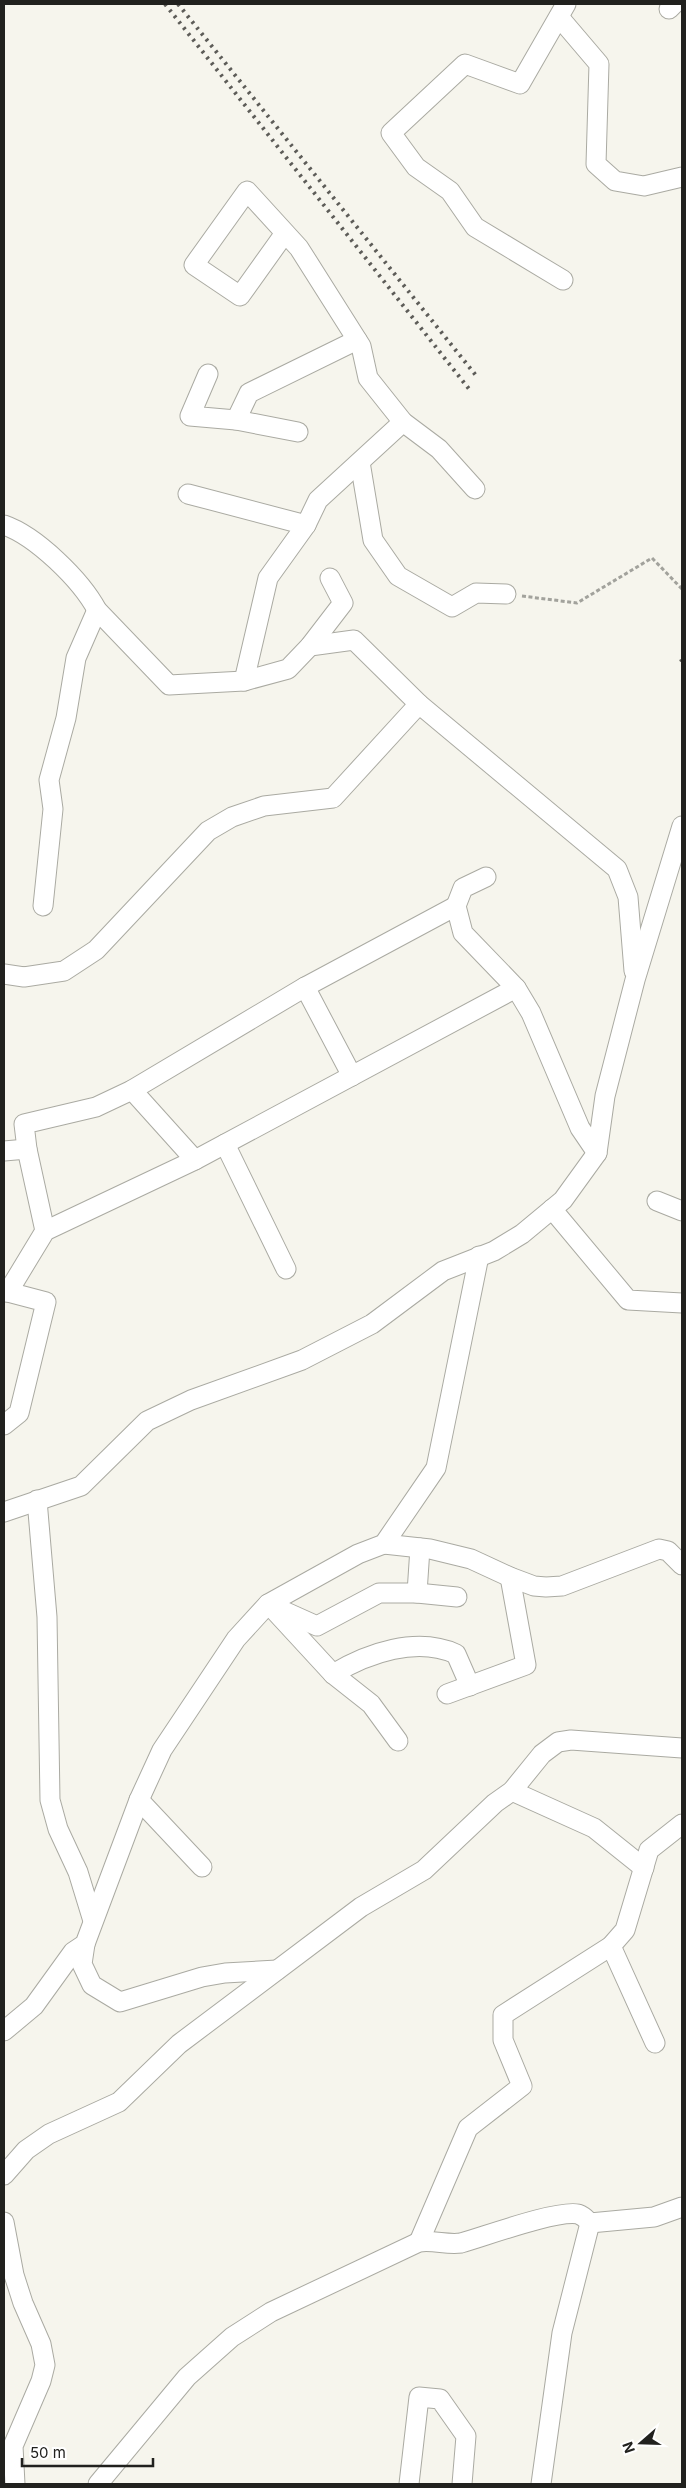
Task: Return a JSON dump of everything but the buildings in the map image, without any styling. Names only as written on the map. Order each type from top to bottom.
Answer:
[{"type":"street","points":[[563,280],[475,227],[450,191],[416,167],[391,133],[465,64],[520,84],[562,10],[599,64],[596,164],[615,181],[644,186],[682,177]]},
{"type":"street","points":[[285,233],[240,296],[194,265],[247,191],[299,248],[361,346],[368,378],[403,422],[439,449],[475,489]]},
{"type":"street","points":[[236,420],[249,393],[357,340]]},
{"type":"street","points":[[208,374],[190,416],[236,420],[298,432]]},
{"type":"street","points":[[244,681],[268,578],[306,525],[318,500],[403,422]]},
{"type":"street","points":[[360,462],[373,540],[398,576],[452,607],[476,593],[506,594]]},
{"type":"street","points":[[188,494],[306,525]]},
{"type":"street","points":[[4,526],[17,530],[48,553],[90,597],[97,610],[169,686],[244,681],[288,670],[310,646],[343,603],[330,578]]},
{"type":"street","points":[[43,906],[53,809],[49,780],[66,718],[76,658],[97,610]]},
{"type":"street","points":[[310,646],[354,640],[419,704],[618,869],[628,897],[635,980]]},
{"type":"street","points":[[4,974],[24,977],[64,971],[96,950],[208,831],[232,817],[264,806],[333,798],[419,704]]},
{"type":"street","points":[[4,1512],[81,1486],[147,1421],[191,1400],[302,1360],[372,1324],[443,1271],[479,1256],[522,1234],[563,1200],[597,1153],[605,1096],[635,980],[682,826]]},
{"type":"street","points":[[486,877],[463,888],[456,906],[463,933],[516,988],[531,1013],[580,1128],[597,1153]]},
{"type":"street","points":[[45,1231],[27,1149],[24,1124],[96,1107],[132,1090],[306,987],[456,906]]},
{"type":"street","points":[[306,987],[352,1076]]},
{"type":"street","points":[[4,1425],[19,1413],[46,1302],[6,1292],[45,1231],[195,1160],[516,988]]},
{"type":"street","points":[[132,1090],[195,1160]]},
{"type":"street","points":[[225,1144],[286,1269]]},
{"type":"street","points":[[4,1151],[27,1149]]},
{"type":"street","points":[[657,1201],[682,1212]]},
{"type":"street","points":[[552,1209],[628,1300],[682,1303]]},
{"type":"street","points":[[384,1544],[436,1468],[479,1256]]},
{"type":"street","points":[[38,1500],[47,1617],[50,1800],[58,1829],[78,1872],[93,1922]]},
{"type":"street","points":[[277,1970],[224,1973],[202,1977],[120,2002],[92,1985],[82,1964],[85,1944],[139,1800],[167,1742],[236,1639],[268,1604],[358,1554],[384,1544],[420,1548],[471,1559],[534,1586],[562,1586],[660,1549],[668,1551],[682,1565]]},
{"type":"street","points":[[417,1593],[420,1548]]},
{"type":"street","points":[[447,1694],[526,1665],[510,1577]]},
{"type":"street","points":[[268,1604],[317,1626],[379,1593],[417,1593],[457,1597]]},
{"type":"street","points":[[268,1604],[333,1674],[371,1704],[398,1742]]},
{"type":"street","points":[[333,1674],[357,1660],[393,1649],[442,1648],[456,1654],[470,1686]]},
{"type":"street","points":[[4,2175],[26,2150],[49,2134],[119,2102],[179,2044],[361,1907],[424,1870],[495,1803],[512,1791],[542,1754],[558,1742],[571,1740],[682,1748]]},
{"type":"street","points":[[512,1791],[594,1828],[644,1868]]},
{"type":"street","points":[[139,1800],[202,1867]]},
{"type":"street","points":[[419,2242],[468,2128],[522,2086],[502,2040],[504,2015],[611,1946],[625,1930],[649,1850],[682,1824]]},
{"type":"street","points":[[4,2031],[34,2006],[73,1952],[85,1944]]},
{"type":"street","points":[[611,1946],[655,2043]]},
{"type":"street","points":[[590,2223],[654,2217],[682,2207]]},
{"type":"street","points":[[98,2484],[188,2377],[232,2337],[271,2312],[419,2242],[429,2241],[450,2245],[461,2243],[568,2214],[585,2217],[590,2223]]},
{"type":"street","points":[[4,2222],[14,2275],[23,2303],[41,2344],[45,2365],[41,2381],[13,2446],[14,2484]]},
{"type":"street","points":[[541,2484],[562,2333],[590,2223]]},
{"type":"street","points":[[409,2484],[419,2397],[440,2399],[466,2436],[462,2484]]},
{"type":"path","points":[[506,594],[577,602],[652,558],[682,589]]},
{"type":"railway","points":[[165,4],[469,389]]},
{"type":"railway","points":[[178,4],[478,378]]}]
